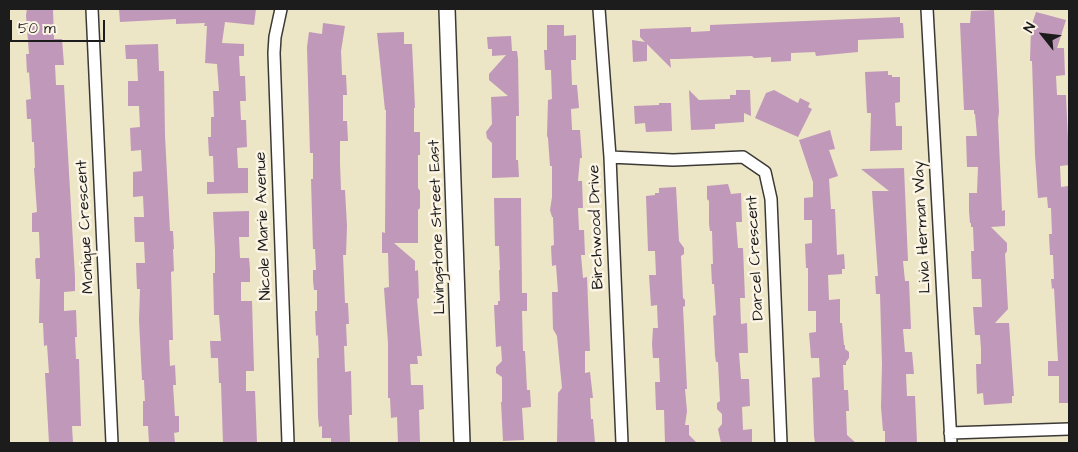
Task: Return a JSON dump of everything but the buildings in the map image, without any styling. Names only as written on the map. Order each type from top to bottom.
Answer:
[{"type":"street","name":"Monique Crescent","points":[[92,9],[112,443]]},
{"type":"street","name":"Nicole Marie Avenue","points":[[281,9],[275,37],[274,53],[288,443]]},
{"type":"street","name":"Livingstone Street East","points":[[448,9],[462,443]]},
{"type":"street","name":"Birchwood Drive","points":[[599,9],[610,157],[622,443]]},
{"type":"street","name":"Livia Herman Way","points":[[927,9],[950,438]]},
{"type":"street","name":"Darcel Crescent","points":[[610,157],[673,160],[743,157],[765,172],[771,199],[781,443]]},
{"type":"street","points":[[950,438],[1069,429]]}]
